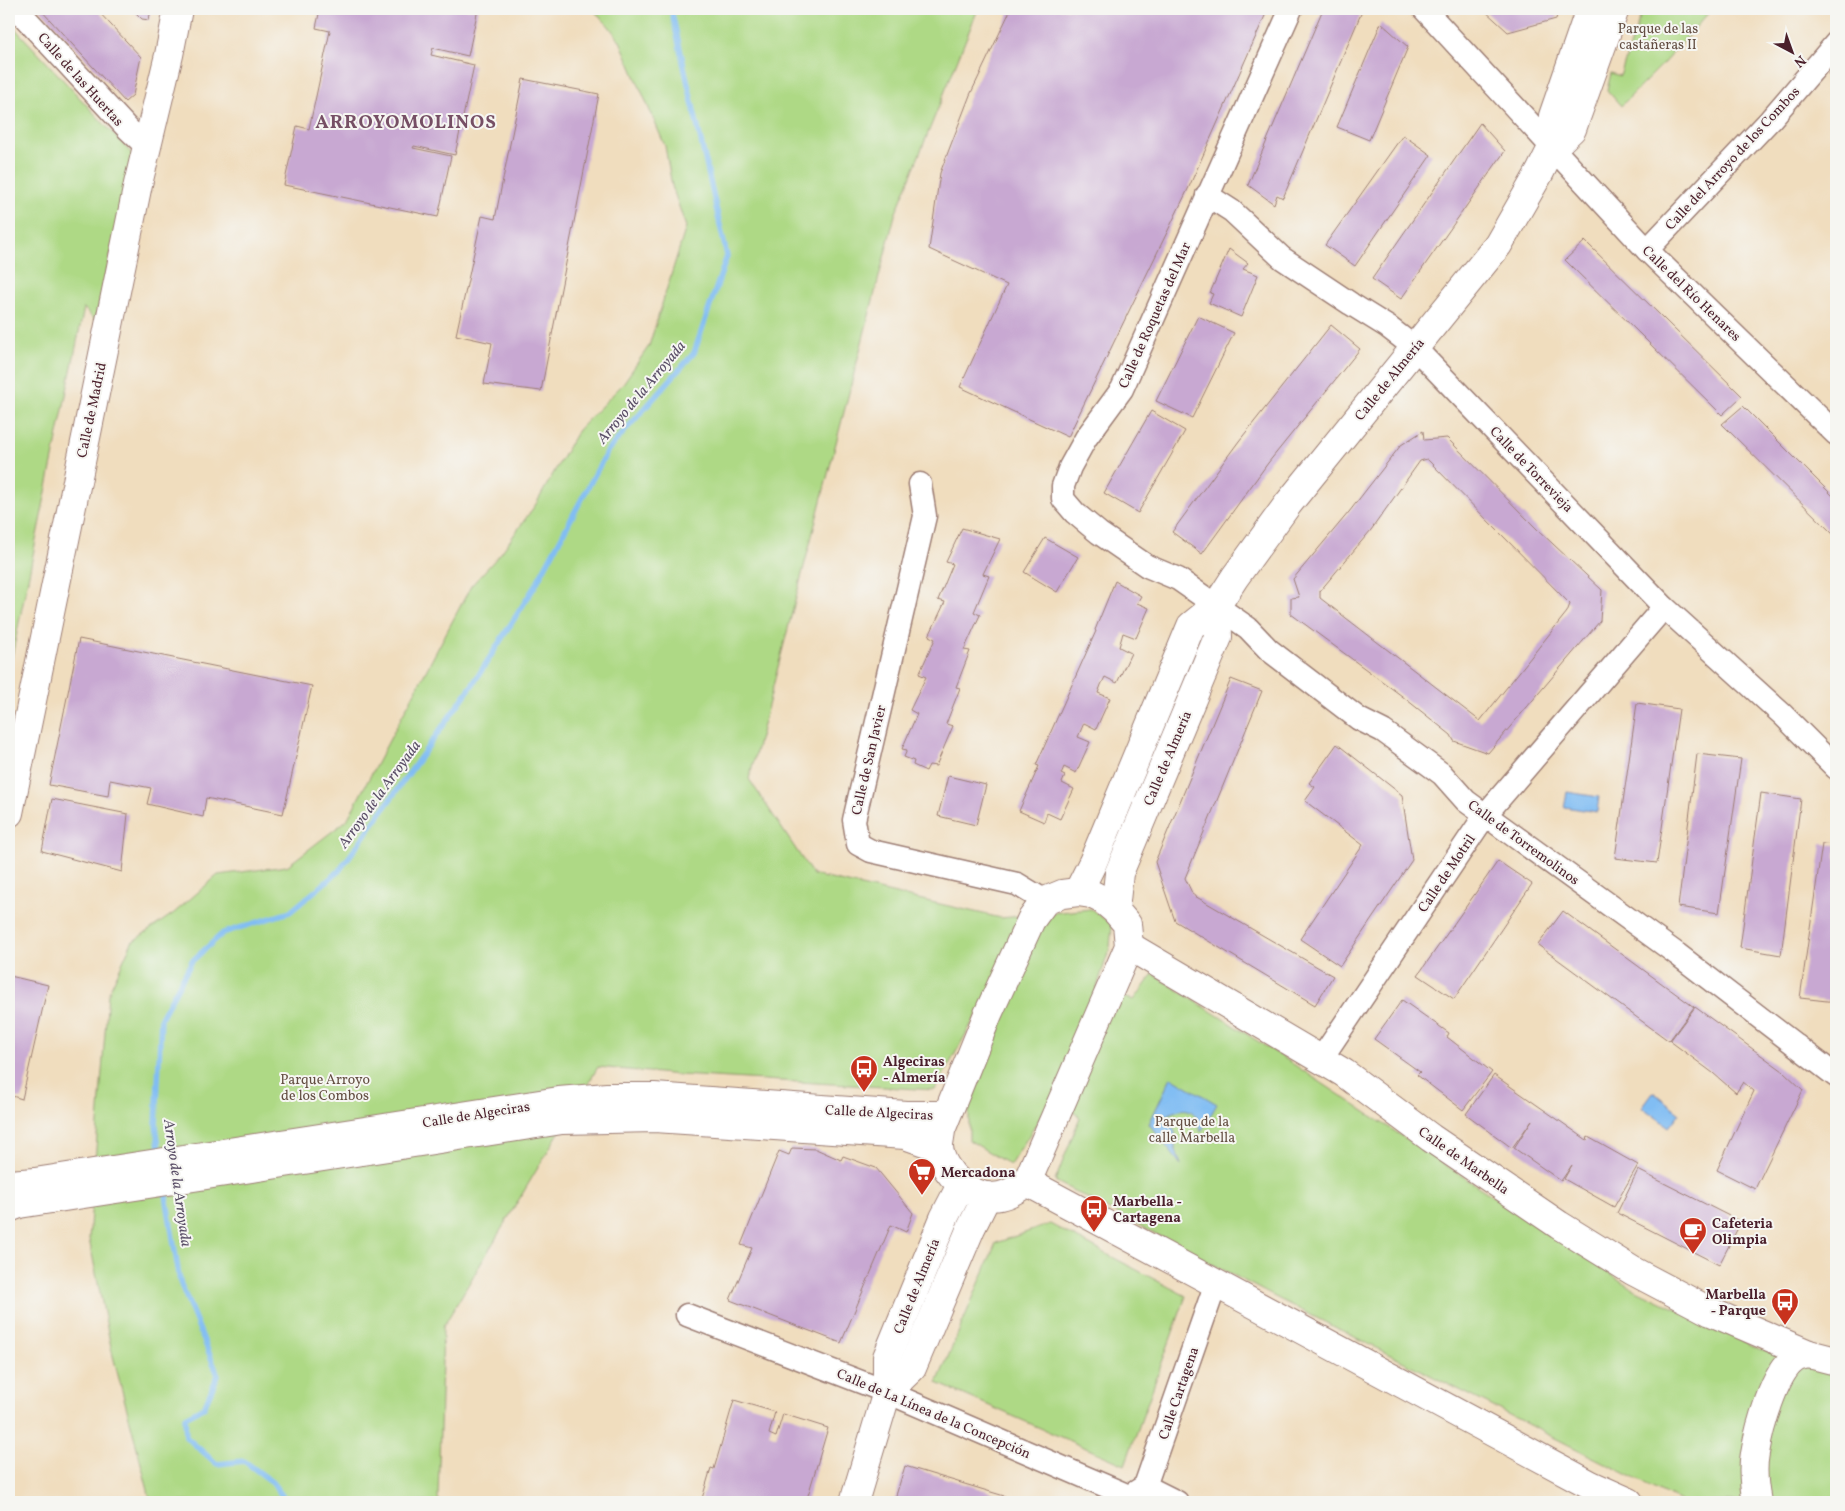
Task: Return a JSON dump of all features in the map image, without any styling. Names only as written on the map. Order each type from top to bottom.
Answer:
[{"type":"street","name":"Calle de las Huertas","points":[[17,9],[147,147]]},
{"type":"street","name":"Calle de Madrid","points":[[9,813],[147,147],[178,9]]},
{"type":"street","name":"Calle de Roquetas del Mar","points":[[1217,605],[1178,579],[1147,566],[1099,533],[1075,513],[1063,499],[1063,486],[1070,467],[1086,438],[1122,389],[1291,9]]},
{"type":"street","name":"Calle del Río Henares","points":[[1424,9],[1647,250],[1834,427]]},
{"type":"street","points":[[1552,148],[1552,116],[1590,9]]},
{"type":"street","points":[[1552,148],[1572,129],[1615,9]]},
{"type":"street","name":"Calle del Arroyo de los Combos","points":[[1647,250],[1770,120],[1836,43]]},
{"type":"street","name":"Calle de Almería","points":[[1078,892],[1093,862],[1191,626],[1217,605],[1288,504],[1498,245],[1552,148]]},
{"type":"street","name":"Calle de Torrevieja","points":[[1207,196],[1232,211],[1282,258],[1388,327],[1414,347],[1664,606],[1783,714],[1836,768]]},
{"type":"street","name":"Calle de San Javier","points":[[920,484],[925,516],[854,820],[858,844],[871,851],[1017,884],[1045,902]]},
{"type":"street","name":"Calle de Almería","points":[[1115,910],[1119,873],[1218,637],[1217,605]]},
{"type":"street","name":"Calle de Torremolinos","points":[[1217,605],[1248,628],[1269,650],[1359,719],[1383,731],[1442,774],[1466,801],[1677,954],[1836,1076]]},
{"type":"street","name":"Calle de Motril","points":[[1321,1059],[1486,814],[1664,606]]},
{"type":"street","points":[[1078,892],[1097,897],[1115,910],[1127,924],[1129,946],[1027,1182],[1014,1191],[999,1196],[987,1196],[961,1185],[951,1174],[943,1160],[939,1147],[941,1130],[988,1014],[1018,945],[1034,916],[1045,902],[1062,894],[1078,892]]},
{"type":"street","name":"Calle de Marbella","points":[[1129,946],[1344,1073],[1431,1138],[1559,1226],[1633,1271],[1711,1312],[1809,1354],[1836,1361]]},
{"type":"street","name":"Calle de Algeciras","points":[[609,1108],[654,1097],[906,1115],[946,1115]]},
{"type":"street","name":"Calle de Algeciras","points":[[9,1208],[20,1204],[27,1189],[559,1100],[655,1118],[905,1136],[939,1147]]},
{"type":"street","points":[[1027,1182],[1591,1485],[1629,1502]]},
{"type":"street","name":"Calle de Almería","points":[[854,1502],[886,1392],[887,1357],[944,1218],[961,1185]]},
{"type":"street","name":"Calle de Almería","points":[[886,1392],[912,1368],[971,1228],[987,1196]]},
{"type":"street","name":"Calle Cartagena","points":[[1141,1494],[1216,1283]]},
{"type":"street","name":"Calle de La Línea de la Concepción","points":[[687,1315],[886,1392],[1130,1496],[1141,1494]]},
{"type":"street","points":[[1757,1502],[1754,1488],[1754,1454],[1766,1409],[1781,1375],[1795,1358],[1809,1354]]},
{"type":"street","points":[[1141,1494],[1177,1502]]},
{"type":"green space","name":"Parque Arroyo de los Combos","points":[[592,9],[978,9],[895,215],[749,779],[813,875],[1001,918],[1091,909],[1112,925],[1110,947],[1096,990],[1134,1000],[1153,974],[1284,1058],[1630,1287],[1764,1351],[1836,1368],[1836,1502],[1682,1502],[1273,1296],[1055,1181],[1080,1117],[1053,1098],[1010,1165],[969,1140],[969,1107],[1000,1029],[977,1014],[935,1090],[679,1075],[598,1067],[443,1327],[438,1498],[440,1502],[151,1502],[112,1352],[89,1239],[108,994],[132,942],[174,913],[218,875],[287,866],[347,820],[471,586],[501,553],[536,504],[578,430],[622,385],[649,346],[686,227],[672,186],[665,146],[620,41],[608,25]]},
{"type":"green space","name":"Parque de las castañeras II","points":[[1643,9],[1712,9],[1661,66],[1621,106],[1607,90],[1611,73],[1620,76]]},
{"type":"green space","points":[[9,22],[134,156],[95,321],[84,308],[9,671]]},
{"type":"green space","points":[[1050,1224],[1186,1296],[1125,1465],[937,1383],[996,1243]]},
{"type":"water","points":[[1567,792],[1599,797],[1597,812],[1564,807]]},
{"type":"water","points":[[1171,1077],[1217,1104],[1201,1132],[1196,1117],[1188,1110],[1177,1111],[1162,1118],[1162,1122],[1172,1127],[1175,1132],[1175,1147],[1181,1165],[1149,1124]]},
{"type":"water","points":[[1653,1092],[1680,1113],[1669,1127],[1642,1107]]},
{"type":"building","points":[[40,9],[96,9],[141,57],[133,95],[125,102]]},
{"type":"building","points":[[132,9],[151,9],[149,20],[142,19]]},
{"type":"building","points":[[320,9],[478,9],[468,56],[433,48],[431,55],[474,65],[455,155],[414,146],[413,148],[451,156],[438,217],[284,185],[297,126],[309,129],[330,31],[316,28]]},
{"type":"building","points":[[1011,9],[1268,9],[1189,187],[1068,437],[960,387],[1007,285],[929,249],[940,173],[970,95]]},
{"type":"building","points":[[1323,9],[1363,9],[1283,198],[1277,195],[1274,204],[1248,185]]},
{"type":"building","points":[[1483,9],[1559,9],[1556,19],[1508,32]]},
{"type":"building","points":[[1381,23],[1408,47],[1369,140],[1337,127]]},
{"type":"building","points":[[1836,65],[1836,80],[1828,74]]},
{"type":"building","points":[[523,79],[599,94],[541,391],[484,384],[492,343],[456,335],[482,216],[495,219]]},
{"type":"building","points":[[1480,123],[1505,151],[1401,299],[1372,279]]},
{"type":"building","points":[[1403,135],[1431,155],[1355,266],[1325,245]]},
{"type":"building","points":[[1585,241],[1742,396],[1722,415],[1565,260]]},
{"type":"building","points":[[1229,249],[1248,263],[1243,269],[1258,275],[1241,317],[1209,303],[1213,294],[1210,293]]},
{"type":"building","points":[[1198,316],[1234,333],[1192,418],[1156,401]]},
{"type":"building","points":[[1331,325],[1360,349],[1268,463],[1202,554],[1172,532],[1239,441]]},
{"type":"building","points":[[1743,406],[1836,499],[1836,537],[1722,424]]},
{"type":"building","points":[[1151,411],[1185,431],[1138,513],[1104,493]]},
{"type":"building","points":[[1423,431],[1424,440],[1447,438],[1537,529],[1602,590],[1600,621],[1488,753],[1454,741],[1451,735],[1402,696],[1291,614],[1291,598],[1299,597],[1293,579],[1349,512],[1401,445]],"holes":[[[1427,459],[1570,604],[1567,612],[1480,721],[1320,598],[1320,591],[1371,530],[1420,461]]]},
{"type":"building","points":[[962,528],[1000,539],[983,574],[989,576],[974,612],[980,615],[964,650],[970,651],[956,687],[960,688],[946,724],[953,726],[936,766],[929,765],[926,771],[913,765],[914,761],[904,757],[907,750],[902,749],[917,714],[910,710],[926,677],[919,674],[935,639],[929,636],[945,602],[938,600],[953,564],[946,562]]},
{"type":"building","points":[[1045,538],[1078,557],[1057,592],[1024,572]]},
{"type":"building","points":[[1115,581],[1141,596],[1137,603],[1149,608],[1136,638],[1123,633],[1119,647],[1131,653],[1117,683],[1105,677],[1101,685],[1098,693],[1110,698],[1096,729],[1084,723],[1078,737],[1090,742],[1076,773],[1064,767],[1061,774],[1065,776],[1062,783],[1074,789],[1060,819],[1047,813],[1044,822],[1019,811],[1039,766],[1036,765],[1096,631]]},
{"type":"building","points":[[79,639],[312,686],[283,814],[206,798],[203,817],[147,804],[151,788],[110,780],[108,796],[49,785]]},
{"type":"building","points":[[1231,679],[1262,691],[1185,878],[1193,895],[1333,976],[1315,1005],[1175,921],[1155,862]]},
{"type":"building","points":[[1637,703],[1679,709],[1657,863],[1615,858]]},
{"type":"building","points":[[1337,744],[1402,795],[1412,860],[1340,966],[1300,939],[1363,845],[1305,801],[1315,787],[1309,783]]},
{"type":"building","points":[[1697,754],[1741,759],[1719,913],[1678,907]]},
{"type":"building","points":[[948,776],[986,785],[976,825],[938,816]]},
{"type":"building","points":[[1761,793],[1801,799],[1781,955],[1740,948]]},
{"type":"building","points":[[52,799],[128,814],[122,872],[42,851]]},
{"type":"building","points":[[1822,844],[1836,845],[1836,1002],[1800,998]]},
{"type":"building","points":[[1498,861],[1532,884],[1454,999],[1418,975]]},
{"type":"building","points":[[1563,911],[1694,1007],[1669,1041],[1538,945]]},
{"type":"building","points":[[10,976],[48,985],[22,1099],[9,1095]]},
{"type":"building","points":[[1402,1000],[1449,1033],[1447,1037],[1492,1072],[1463,1110],[1417,1075],[1420,1072],[1374,1039]]},
{"type":"building","points":[[1695,1007],[1783,1071],[1803,1090],[1755,1189],[1717,1170],[1754,1091],[1743,1082],[1736,1093],[1670,1041]]},
{"type":"building","points":[[1494,1075],[1587,1140],[1588,1137],[1638,1165],[1614,1207],[1564,1179],[1572,1165],[1561,1181],[1514,1148],[1532,1120],[1512,1148],[1466,1114]]},
{"type":"building","points":[[792,1148],[816,1149],[841,1160],[843,1156],[876,1168],[913,1213],[906,1232],[891,1225],[841,1343],[730,1300],[752,1248],[741,1245],[779,1151],[789,1155]]},
{"type":"building","points":[[1638,1170],[1741,1222],[1719,1265],[1617,1213]]},
{"type":"building","points":[[734,1400],[775,1412],[769,1434],[776,1437],[783,1414],[828,1428],[806,1502],[701,1502],[711,1468],[714,1469]]},
{"type":"building","points":[[905,1466],[1024,1502],[894,1502]]},
{"type":"waterway","name":"Arroyo de la Arroyada","points":[[160,1155],[156,1125],[161,1018],[192,961],[223,933],[290,912],[339,871],[473,684],[535,586],[608,450],[694,353],[727,256],[671,9]]},
{"type":"waterway","name":"Arroyo de la Arroyada","points":[[165,1189],[180,1282],[218,1375],[204,1407],[185,1417],[186,1437],[217,1464],[244,1461],[271,1481],[287,1502]]},
{"type":"place","name":"Algeciras - Almería","points":[[864,1093]]},
{"type":"place","name":"Mercadona","points":[[922,1196]]},
{"type":"place","name":"Marbella - Cartagena","points":[[1094,1233]]},
{"type":"place","name":"Cafeteria Olimpia","points":[[1693,1255]]},
{"type":"place","name":"Marbella - Parque","points":[[1785,1326]]},
{"type":"district","name":"ARROYOMOLINOS","points":[[406,121]]},
{"type":"park label","name":"Parque de la calle Marbella","points":[[1192,1130]]}]
